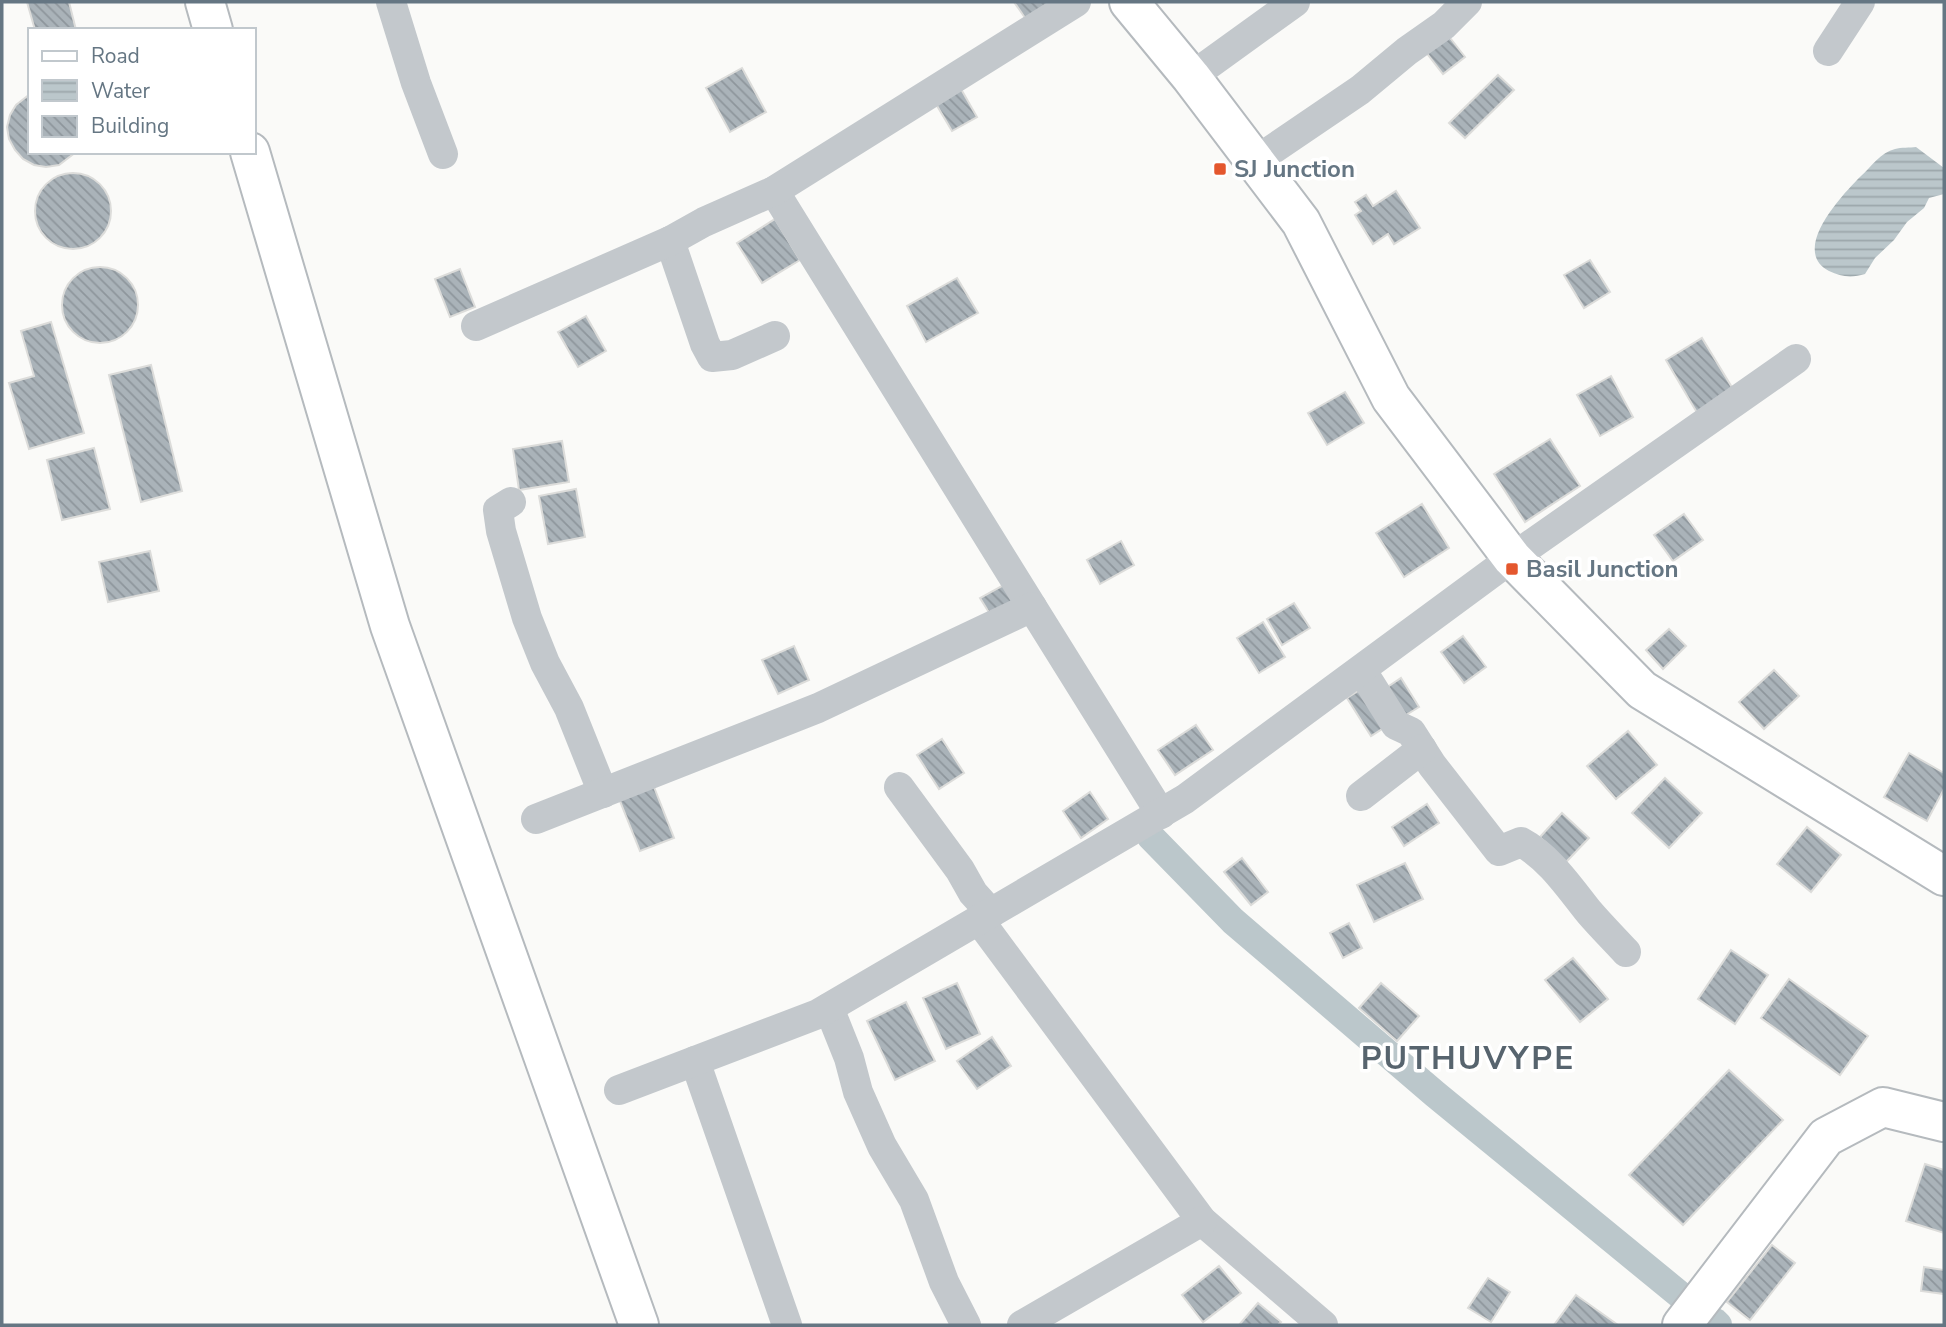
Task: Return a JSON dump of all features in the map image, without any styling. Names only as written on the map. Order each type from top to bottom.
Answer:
[{"type":"main road","points":[[205,2],[213,28]]},
{"type":"main road","points":[[1129,2],[1191,77],[1301,222],[1391,398],[1512,558],[1642,690],[1944,876]]},
{"type":"main road","points":[[251,154],[390,626],[639,1325]]},
{"type":"main road","points":[[1682,1325],[1826,1137],[1883,1107],[1944,1122]]},
{"type":"street","points":[[391,2],[416,83],[443,154]]},
{"type":"street","points":[[476,327],[670,241],[704,222],[774,191],[1076,2]]},
{"type":"street","points":[[1191,77],[1295,2]]},
{"type":"street","points":[[1254,162],[1360,90],[1444,25],[1467,2]]},
{"type":"street","points":[[1828,51],[1860,2]]},
{"type":"street","points":[[774,191],[1161,814]]},
{"type":"street","points":[[670,241],[705,344],[712,357],[732,355],[775,336]]},
{"type":"street","points":[[619,1090],[829,1008],[1161,814],[1362,671],[1512,558],[1796,359]]},
{"type":"street","points":[[511,502],[498,510],[501,531],[527,618],[545,663],[569,708],[603,793]]},
{"type":"street","points":[[536,819],[818,708],[1032,607]]},
{"type":"street","points":[[1362,671],[1396,725],[1411,732],[1499,851],[1521,842],[1533,849],[1574,891],[1626,952]]},
{"type":"street","points":[[1361,796],[1422,748]]},
{"type":"street","points":[[899,787],[960,870],[985,917],[1202,1221],[1323,1325]]},
{"type":"street","points":[[829,1008],[841,1036],[858,1092],[882,1146],[914,1200],[944,1282],[966,1325]]},
{"type":"street","points":[[695,1061],[787,1325]]},
{"type":"street","points":[[1022,1325],[1202,1221]]},
{"type":"water","points":[[1916,147],[1944,168],[1944,194],[1929,198],[1924,208],[1907,222],[1894,240],[1875,258],[1865,274],[1847,276],[1829,271],[1818,262],[1815,250],[1817,236],[1833,208],[1881,156],[1895,149]]},
{"type":"building","points":[[27,2],[69,2],[76,28],[34,28]]},
{"type":"building","points":[[1014,2],[1063,2],[1028,22]]},
{"type":"building","points":[[1447,34],[1465,57],[1443,74],[1425,51]]},
{"type":"building","points":[[742,68],[766,112],[730,132],[706,88]]},
{"type":"building","points":[[1498,75],[1514,90],[1465,138],[1449,123]]},
{"type":"building","points":[[961,89],[977,117],[952,131],[936,104]]},
{"type":"building","points":[[28,96],[28,154],[73,154],[59,165],[46,167],[23,159],[9,139],[7,127],[16,105]]},
{"type":"building","points":[[66,173],[80,173],[94,179],[105,190],[111,211],[108,226],[100,238],[80,249],[66,249],[52,243],[41,232],[35,218],[35,204],[41,190],[52,179]]},
{"type":"building","points":[[1396,191],[1420,228],[1394,244],[1388,234],[1373,244],[1355,215],[1361,211],[1355,202],[1366,195],[1373,206]]},
{"type":"building","points":[[775,219],[800,260],[762,283],[737,243]]},
{"type":"building","points":[[1590,260],[1610,292],[1584,308],[1564,275]]},
{"type":"building","points":[[93,267],[107,267],[121,273],[132,284],[138,305],[135,320],[127,332],[107,343],[93,343],[79,337],[68,326],[62,312],[62,298],[68,284],[79,273]]},
{"type":"building","points":[[460,269],[475,307],[450,317],[435,279]]},
{"type":"building","points":[[957,278],[978,313],[926,342],[907,306]]},
{"type":"building","points":[[586,316],[606,351],[578,367],[558,332]]},
{"type":"building","points":[[51,322],[84,433],[29,449],[9,383],[34,376],[21,331]]},
{"type":"building","points":[[1702,338],[1736,394],[1699,416],[1666,360]]},
{"type":"building","points":[[151,365],[182,491],[141,502],[109,375]]},
{"type":"building","points":[[1611,376],[1633,417],[1600,436],[1577,395]]},
{"type":"building","points":[[1345,392],[1364,423],[1327,445],[1308,413]]},
{"type":"building","points":[[1550,439],[1580,486],[1525,522],[1494,474]]},
{"type":"building","points":[[562,441],[569,482],[519,490],[513,449]]},
{"type":"building","points":[[94,448],[110,509],[62,520],[47,460]]},
{"type":"building","points":[[576,489],[585,537],[548,544],[539,496]]},
{"type":"building","points":[[1422,504],[1449,548],[1404,577],[1376,533]]},
{"type":"building","points":[[1684,514],[1703,540],[1673,561],[1654,535]]},
{"type":"building","points":[[1121,541],[1134,565],[1100,584],[1087,560]]},
{"type":"building","points":[[150,551],[159,591],[108,602],[99,562]]},
{"type":"building","points":[[1009,582],[1019,598],[990,614],[980,598]]},
{"type":"building","points":[[1294,603],[1310,628],[1282,645],[1267,619]]},
{"type":"building","points":[[1263,622],[1285,657],[1259,673],[1237,638]]},
{"type":"building","points":[[1669,629],[1686,646],[1663,669],[1646,650]]},
{"type":"building","points":[[1463,636],[1486,667],[1464,683],[1441,652]]},
{"type":"building","points":[[794,646],[809,680],[778,694],[762,660]]},
{"type":"building","points":[[1774,670],[1799,696],[1764,729],[1739,702]]},
{"type":"building","points":[[1401,678],[1419,707],[1398,720],[1380,692]]},
{"type":"building","points":[[1366,686],[1390,724],[1371,736],[1347,698]]},
{"type":"building","points":[[1196,725],[1213,750],[1175,775],[1158,750]]},
{"type":"building","points":[[1628,731],[1657,765],[1616,799],[1587,766]]},
{"type":"building","points":[[942,739],[964,773],[939,789],[917,755]]},
{"type":"building","points":[[1909,753],[1944,773],[1944,789],[1927,821],[1884,797]]},
{"type":"building","points":[[1665,778],[1702,813],[1669,848],[1632,813]]},
{"type":"building","points":[[652,782],[674,838],[640,851],[618,796]]},
{"type":"building","points":[[1090,792],[1108,819],[1081,838],[1063,811]]},
{"type":"building","points":[[1427,804],[1439,823],[1404,846],[1392,827]]},
{"type":"building","points":[[1562,813],[1589,838],[1566,862],[1540,837]]},
{"type":"building","points":[[1807,827],[1841,855],[1811,892],[1777,864]]},
{"type":"building","points":[[1242,858],[1268,892],[1251,905],[1224,872]]},
{"type":"building","points":[[1405,863],[1423,899],[1374,922],[1357,885]]},
{"type":"building","points":[[1349,923],[1362,948],[1343,958],[1330,933]]},
{"type":"building","points":[[1731,950],[1768,975],[1735,1024],[1698,999]]},
{"type":"building","points":[[1573,958],[1608,999],[1580,1022],[1545,980]]},
{"type":"building","points":[[1789,979],[1868,1036],[1840,1075],[1761,1018]]},
{"type":"building","points":[[957,983],[980,1034],[946,1049],[923,998]]},
{"type":"building","points":[[1381,983],[1419,1016],[1397,1041],[1359,1008]]},
{"type":"building","points":[[906,1002],[935,1061],[895,1080],[867,1021]]},
{"type":"building","points":[[992,1037],[1011,1066],[977,1089],[957,1061]]},
{"type":"building","points":[[1729,1070],[1783,1120],[1683,1225],[1629,1175]]},
{"type":"building","points":[[1925,1164],[1944,1170],[1944,1233],[1906,1221]]},
{"type":"building","points":[[1772,1245],[1795,1263],[1750,1320],[1727,1302]]},
{"type":"building","points":[[1219,1266],[1241,1293],[1203,1322],[1182,1295]]},
{"type":"building","points":[[1924,1267],[1944,1270],[1944,1294],[1921,1291]]},
{"type":"building","points":[[1488,1278],[1510,1292],[1491,1322],[1468,1308]]},
{"type":"building","points":[[1576,1295],[1618,1325],[1554,1325]]},
{"type":"building","points":[[1258,1303],[1281,1322],[1278,1325],[1239,1325]]},
{"type":"waterway","points":[[1151,837],[1233,921],[1435,1094],[1685,1299]]},
{"type":"waterway","points":[[1715,1322],[1718,1325]]},
{"type":"place","name":"SJ Junction","points":[[1220,169]]},
{"type":"place","name":"Basil Junction","points":[[1512,569]]},
{"type":"district","name":"PUTHUVYPE","points":[[1468,1058]]}]
